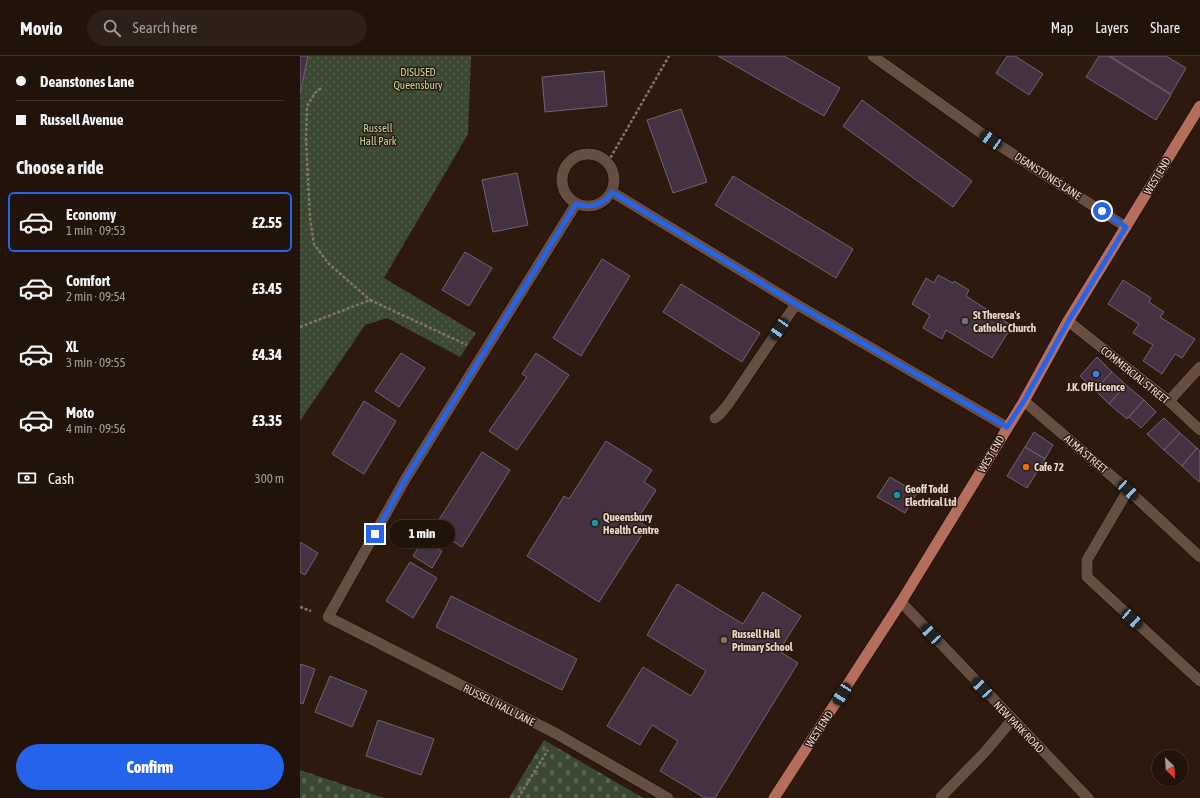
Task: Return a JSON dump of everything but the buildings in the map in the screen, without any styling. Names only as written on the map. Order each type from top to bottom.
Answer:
[{"type":"main road","name":"WEST END","points":[[774,798],[901,602],[1024,401],[1068,322],[1200,106]]},
{"type":"street","name":"DEANSTONES LANE","points":[[872,56],[991,140],[1126,227]]},
{"type":"street","points":[[586,153],[598,154],[608,162],[614,174],[615,183],[612,192],[602,203],[594,206],[585,206],[576,204],[569,198],[564,189],[562,180],[562,174],[566,165],[577,156],[586,153]]},
{"type":"street","points":[[612,192],[796,304],[1007,427]]},
{"type":"street","points":[[483,354],[576,204]]},
{"type":"street","points":[[715,418],[730,404],[796,304]]},
{"type":"street","name":"COMMERCIAL STREET","points":[[1068,322],[1169,401],[1200,430]]},
{"type":"street","name":"RUSSELL HALL LANE","points":[[483,354],[406,478],[328,617],[557,734],[668,798]]},
{"type":"street","points":[[1169,401],[1200,367]]},
{"type":"street","name":"ALMA STREET","points":[[1024,401],[1128,490],[1200,557]]},
{"type":"street","points":[[1128,490],[1087,560],[1087,576],[1200,681]]},
{"type":"street","name":"NEW PARK ROAD","points":[[901,602],[1088,798]]},
{"type":"street","points":[[941,797],[985,752],[1012,720]]},
{"type":"path","points":[[608,162],[669,56]]},
{"type":"path","points":[[321,88],[315,93],[306,106],[310,218],[314,244],[328,263],[370,300],[483,354]]},
{"type":"path","points":[[300,327],[370,300]]},
{"type":"path","points":[[518,798],[557,734]]},
{"type":"green space","name":"Russell Hall Park","points":[[300,56],[471,56],[468,134],[384,278],[476,333],[460,357],[387,318],[365,325],[300,421]]},
{"type":"green space","points":[[544,740],[643,798],[509,798]]},
{"type":"green space","points":[[300,770],[384,798],[300,798]]},
{"type":"place","name":"St Theresa's Catholic Church","points":[[965,321]]},
{"type":"place","name":"J.K. Off Licence","points":[[1096,374]]},
{"type":"place","name":"Cafe 72","points":[[1026,467]]},
{"type":"place","name":"Geoff Todd Electrical Ltd","points":[[897,495]]},
{"type":"place","name":"Queensbury Health Centre","points":[[595,523]]},
{"type":"place","name":"Russell Hall Primary School","points":[[724,640]]},
{"type":"route","points":[[375,534],[406,478],[576,204],[594,206],[602,203],[612,192],[796,304],[1007,427],[1024,401],[1068,322],[1126,227],[1102,211]]},
{"type":"park label","name":"DISUSED Queensbury","points":[[418,78]]}]
